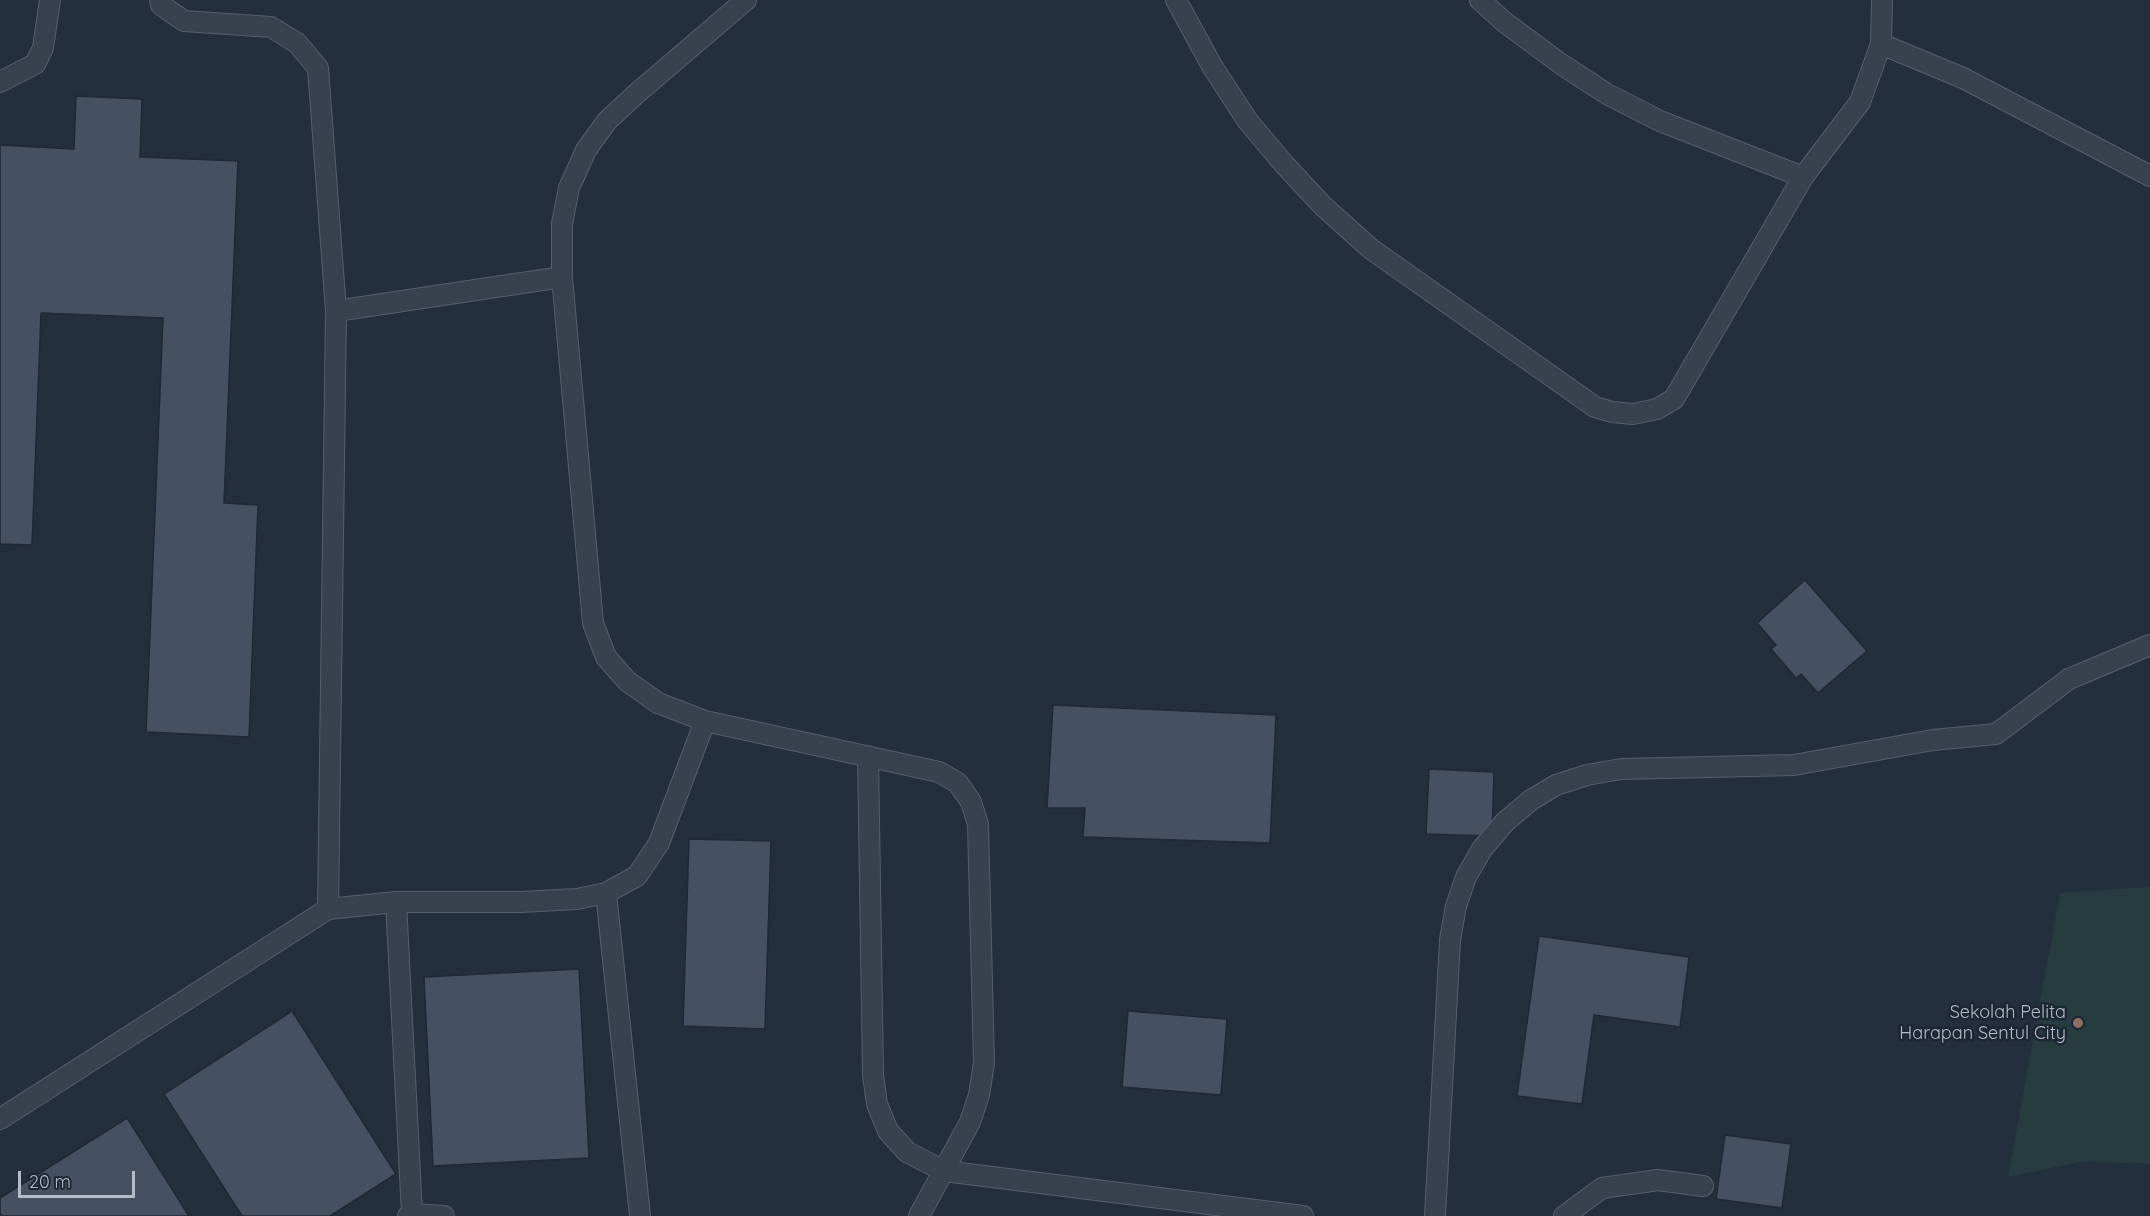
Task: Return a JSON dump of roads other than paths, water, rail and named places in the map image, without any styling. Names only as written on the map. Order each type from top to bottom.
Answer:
[{"type":"lane","points":[[0,82],[35,64],[43,48],[50,0]]},
{"type":"lane","points":[[160,0],[161,5],[184,21],[271,27],[297,43],[318,68],[336,311],[328,909]]},
{"type":"lane","points":[[746,0],[607,121],[586,150],[569,188],[562,225],[562,277],[593,623],[606,657],[627,681],[658,703],[705,721],[939,772],[958,783],[971,802],[978,824],[984,1064],[979,1095],[970,1122],[919,1216]]},
{"type":"lane","points":[[1176,0],[1212,66],[1247,120],[1323,206],[1371,249],[1595,407],[1612,412],[1633,414],[1657,409],[1674,399],[1803,177],[1860,102],[1881,44],[1882,0]]},
{"type":"lane","points":[[1480,0],[1503,21],[1607,94],[1660,121],[1803,177]]},
{"type":"lane","points":[[1881,44],[1963,78],[2150,176]]},
{"type":"lane","points":[[336,311],[562,277]]},
{"type":"lane","points":[[1435,1216],[1450,940],[1456,906],[1466,878],[1482,849],[1505,822],[1531,800],[1556,786],[1587,774],[1621,769],[1794,765],[1933,740],[1995,734],[2068,679],[2150,645]]},
{"type":"lane","points":[[0,1119],[328,909],[396,902],[520,902],[577,898],[606,893],[637,876],[659,843],[705,721]]},
{"type":"lane","points":[[868,756],[873,1075],[877,1104],[888,1131],[907,1152],[944,1171],[1303,1216]]},
{"type":"lane","points":[[606,893],[640,1216]]},
{"type":"lane","points":[[396,902],[410,1215],[444,1216]]},
{"type":"lane","points":[[1564,1216],[1602,1188],[1658,1180],[1703,1186]]},
{"type":"place","name":"Sekolah Pelita Harapan Sentul City","points":[[2078,1023]]}]
